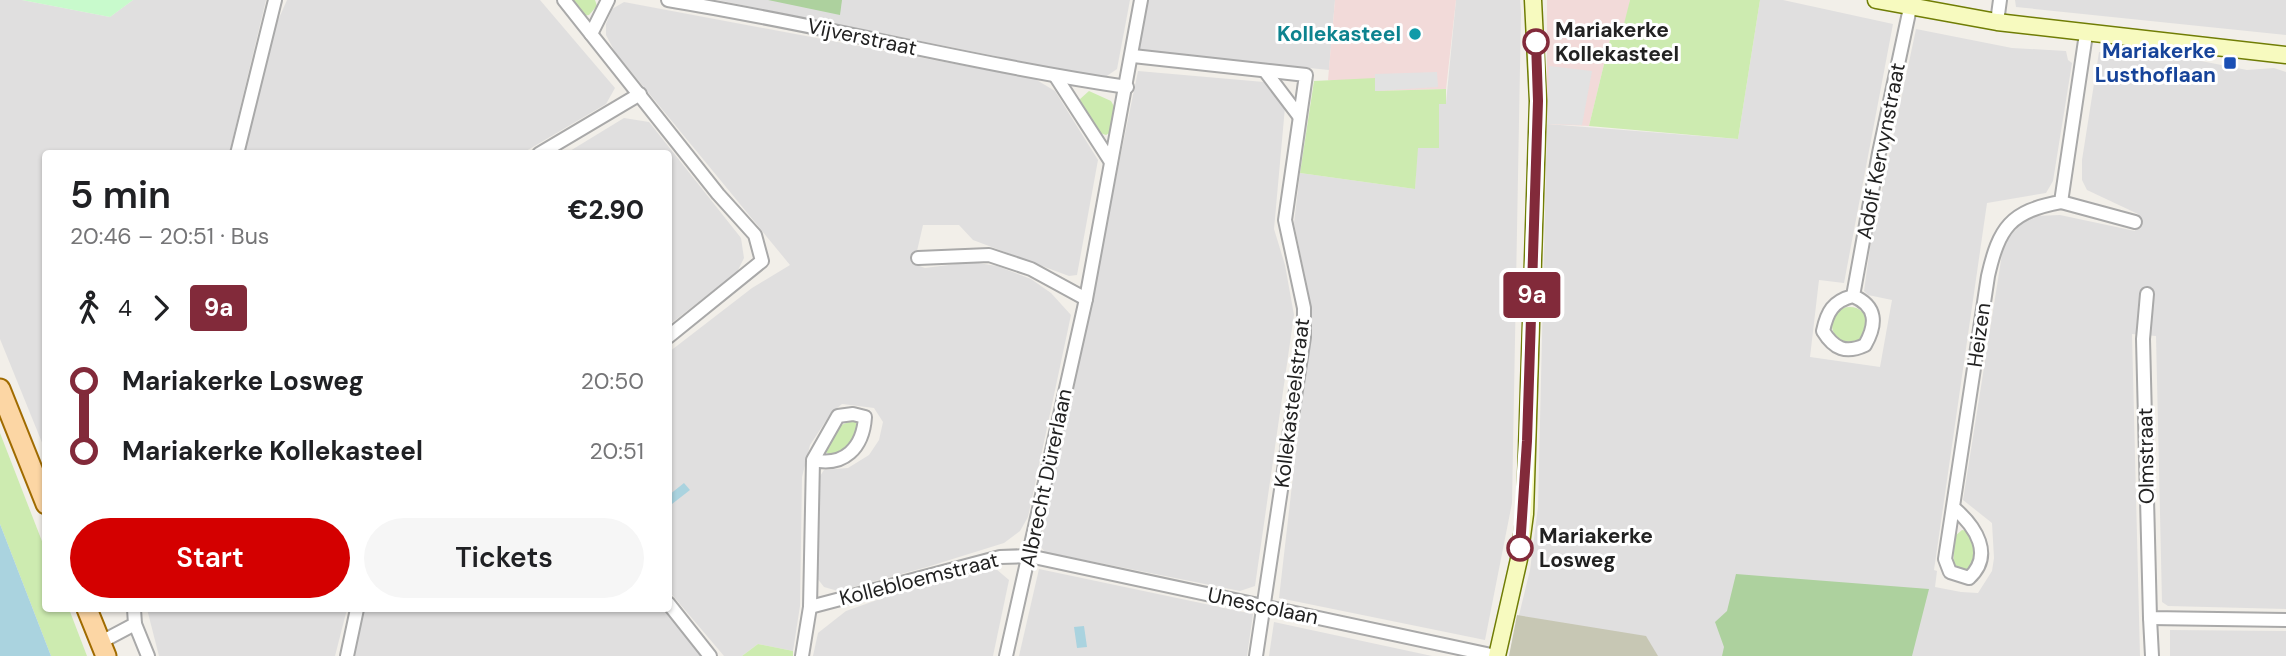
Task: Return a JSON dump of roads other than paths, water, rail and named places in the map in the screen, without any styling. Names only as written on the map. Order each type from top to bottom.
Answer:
[{"type":"main road","points":[[0,389],[42,494]]},
{"type":"main road","points":[[88,612],[103,649]]},
{"type":"street","points":[[238,150],[275,0]]},
{"type":"street","points":[[564,0],[718,194],[755,235],[762,261],[672,334]]},
{"type":"street","points":[[591,34],[608,0]]},
{"type":"street","name":"Vijverstraat","points":[[668,0],[773,17],[1056,77],[1127,87]]},
{"type":"street","name":"Albrecht Dürerlaan","points":[[1006,656],[1086,299],[1141,0]]},
{"type":"street","points":[[1497,656],[1519,559],[1525,514],[1538,101],[1533,0]]},
{"type":"street","points":[[1876,0],[1910,8],[2086,34],[2286,55]]},
{"type":"street","points":[[1997,22],[2000,0]]},
{"type":"street","name":"Adolf Kervynstraat","points":[[1853,296],[1879,153],[1910,8]]},
{"type":"street","points":[[2061,202],[2086,34]]},
{"type":"street","name":"Kollekasteelstraat","points":[[1133,55],[1306,75],[1285,220],[1304,308],[1304,337],[1256,656]]},
{"type":"street","points":[[1265,71],[1299,116]]},
{"type":"street","points":[[1056,77],[1111,162]]},
{"type":"street","points":[[546,150],[640,94]]},
{"type":"street","name":"Heizen","points":[[1954,508],[1976,531],[1981,543],[1981,558],[1977,571],[1969,578],[1950,572],[1945,559],[1988,276],[1996,243],[2012,219],[2033,207],[2061,202],[2135,222]]},
{"type":"street","points":[[918,258],[989,255],[1031,269],[1086,299]]},
{"type":"street","name":"Olmstraat","points":[[2147,294],[2143,339],[2152,656]]},
{"type":"street","points":[[1853,296],[1866,301],[1874,315],[1872,332],[1866,345],[1854,350],[1837,348],[1823,331],[1827,314],[1833,305],[1853,296]]},
{"type":"street","name":"Kollebloemstraat","points":[[802,656],[810,607],[813,460],[838,416],[853,414],[864,417],[857,449],[840,461],[827,463],[813,460]]},
{"type":"street","name":"Unescolaan","points":[[1030,556],[1497,656]]},
{"type":"street","name":"Kollebloemstraat","points":[[810,607],[1000,557],[1030,556]]},
{"type":"street","points":[[672,608],[710,656]]},
{"type":"street","points":[[134,612],[135,624],[148,656]]},
{"type":"street","points":[[347,656],[356,612]]},
{"type":"street","points":[[2150,618],[2286,621]]},
{"type":"street","points":[[103,649],[135,624]]},
{"type":"water","points":[[684,483],[690,490],[672,504],[672,493]]},
{"type":"water","points":[[0,524],[51,656],[0,656]]},
{"type":"water","points":[[1084,626],[1087,647],[1077,648],[1074,627]]},
{"type":"place","name":"Kollekasteel","points":[[1415,34]]},
{"type":"place","name":"Mariakerke Kollekasteel","points":[[1536,42]]},
{"type":"place","name":"Mariakerke Lusthoflaan","points":[[2230,63]]},
{"type":"place","name":"Mariakerke Losweg","points":[[1520,548]]}]
